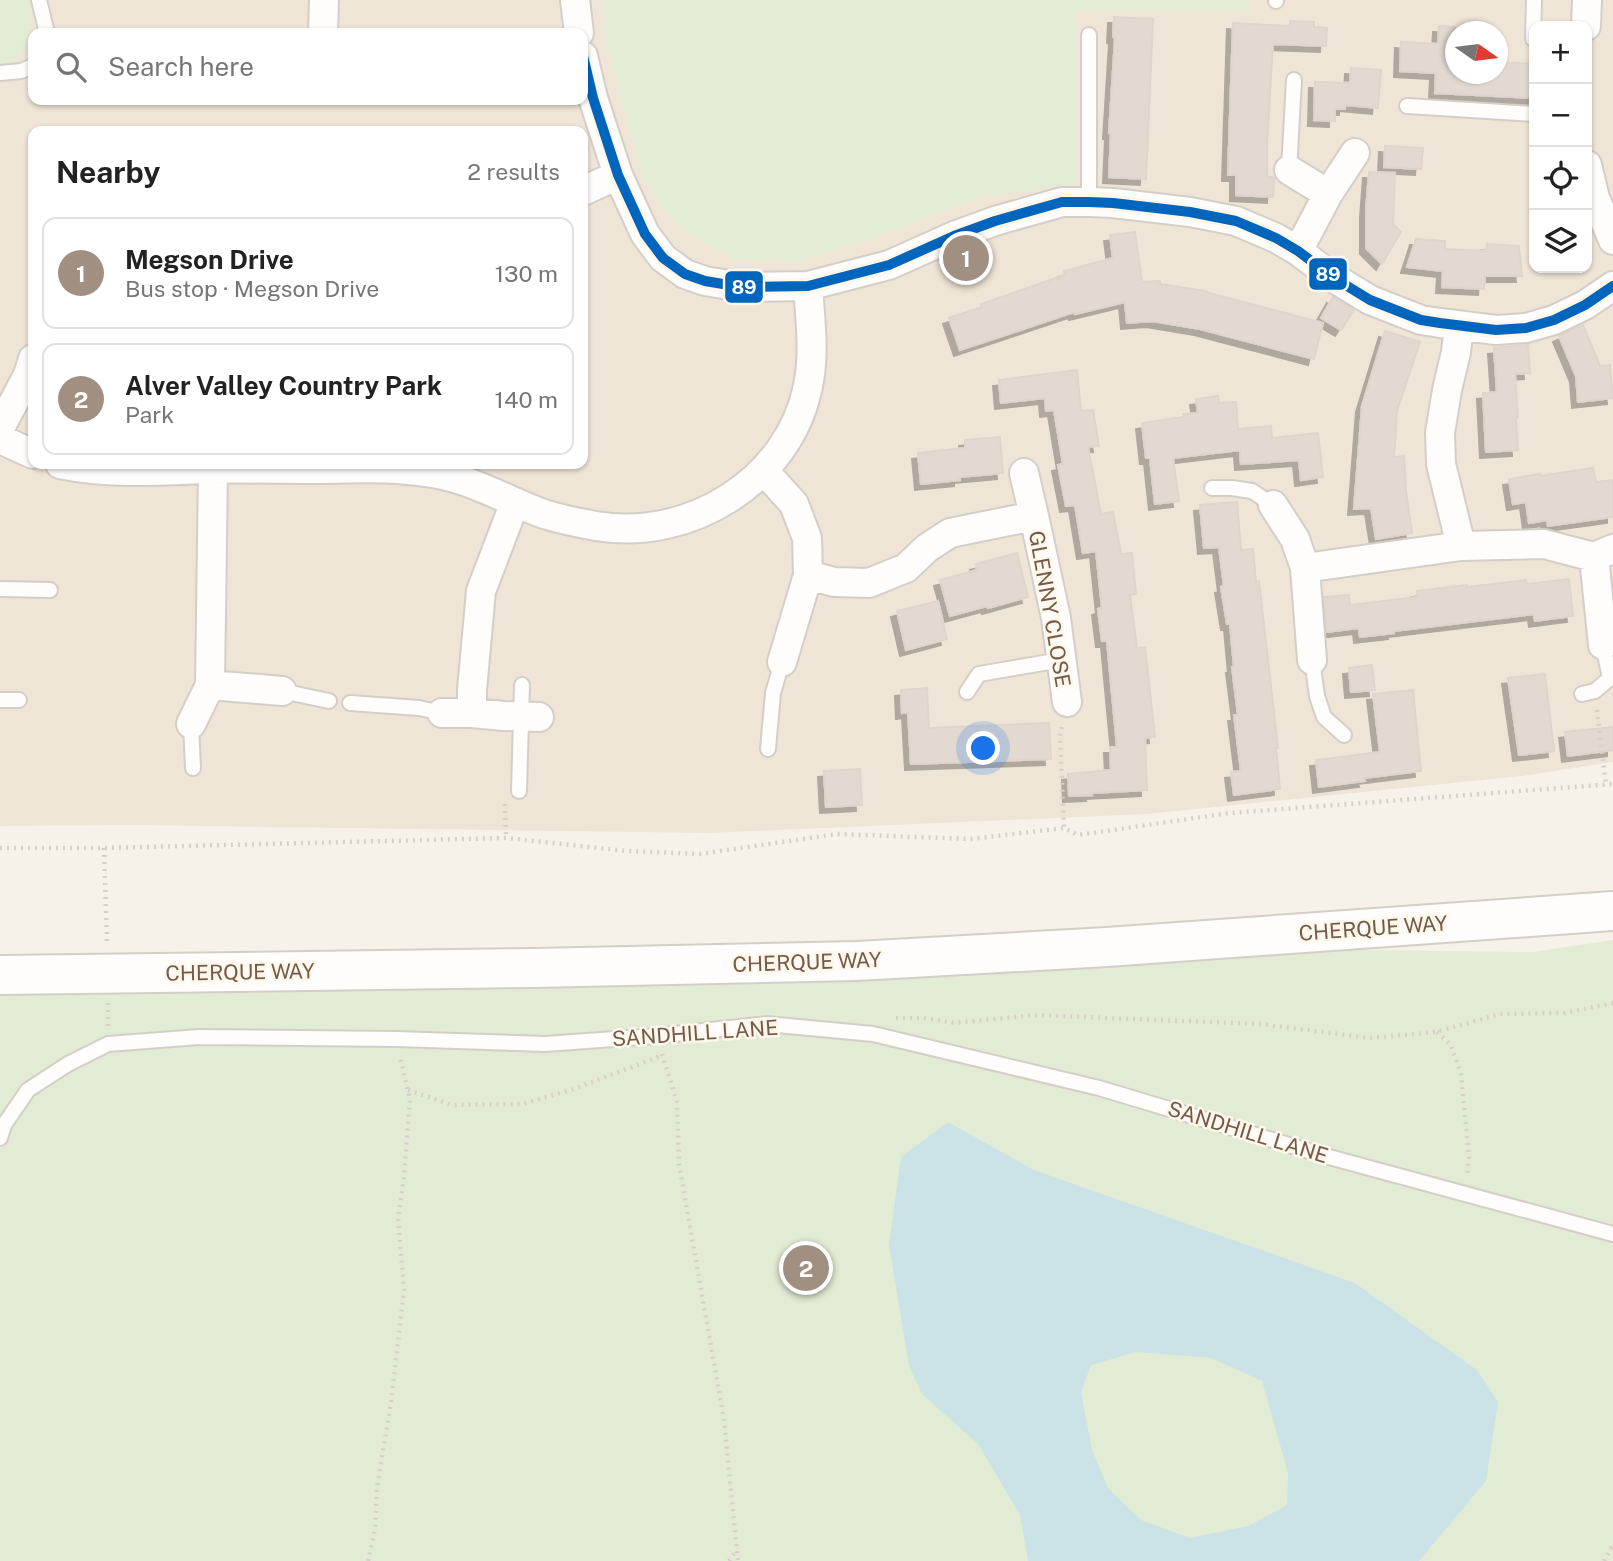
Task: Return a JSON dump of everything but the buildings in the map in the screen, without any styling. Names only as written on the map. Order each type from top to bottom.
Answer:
[{"type":"street","points":[[323,28],[324,0]]},
{"type":"street","points":[[575,0],[578,28]]},
{"type":"street","points":[[1586,21],[1587,0]]},
{"type":"street","points":[[588,77],[618,176],[645,234],[663,258],[685,274],[705,281],[741,287],[808,286],[889,265],[995,221],[1062,202],[1089,202],[1190,212],[1236,221],[1276,238],[1370,300],[1421,320],[1496,330],[1526,328],[1553,320],[1585,305],[1613,286]]},
{"type":"street","points":[[1298,251],[1328,194],[1355,153]]},
{"type":"street","points":[[1289,170],[1328,194]]},
{"type":"street","points":[[588,189],[618,176]]},
{"type":"street","points":[[1592,186],[1613,240]]},
{"type":"street","points":[[93,469],[396,469],[436,473],[461,480],[545,514],[597,527],[649,528],[676,522],[706,512],[735,495],[775,459],[796,423],[808,386],[812,353],[808,286]]},
{"type":"street","points":[[1459,326],[1440,433],[1441,464],[1461,546]]},
{"type":"street","points":[[0,428],[28,375]]},
{"type":"street","points":[[0,439],[28,452]]},
{"type":"street","points":[[191,724],[210,685],[214,469]]},
{"type":"street","points":[[764,471],[794,504],[807,538],[808,575],[782,662]]},
{"type":"street","name":"GLENNY CLOSE","points":[[1024,473],[1056,618],[1066,702]]},
{"type":"street","points":[[472,713],[481,591],[514,502]]},
{"type":"street","points":[[1273,505],[1295,538],[1305,568],[1312,660]]},
{"type":"street","name":"GLENNY CLOSE","points":[[808,575],[834,582],[869,583],[906,568],[927,548],[950,533],[1034,516]]},
{"type":"street","points":[[1305,568],[1461,546],[1544,544],[1604,553],[1603,645]]},
{"type":"street","points":[[210,685],[282,691]]},
{"type":"street","points":[[442,713],[530,717]]},
{"type":"street","name":"CHERQUE WAY","points":[[0,975],[857,961],[1121,946],[1613,911]]},
{"type":"lane","points":[[39,0],[46,28]]},
{"type":"lane","points":[[1533,21],[1534,0]]},
{"type":"lane","points":[[1089,35],[1089,202]]},
{"type":"lane","points":[[0,73],[28,68]]},
{"type":"lane","points":[[1289,170],[1294,79]]},
{"type":"lane","points":[[1407,106],[1529,114]]},
{"type":"lane","points":[[1212,488],[1252,491],[1273,505]]},
{"type":"lane","points":[[0,589],[50,590]]},
{"type":"lane","points":[[1589,693],[1610,678],[1603,645]]},
{"type":"lane","points":[[967,692],[979,674],[1061,660]]},
{"type":"lane","points":[[1312,660],[1317,696],[1324,717],[1344,735]]},
{"type":"lane","points":[[768,749],[773,693],[782,662]]},
{"type":"lane","points":[[519,792],[530,717],[522,685]]},
{"type":"lane","points":[[282,691],[329,701]]},
{"type":"lane","points":[[0,700],[19,700]]},
{"type":"lane","points":[[350,703],[419,708],[442,713]]},
{"type":"lane","points":[[191,724],[193,768]]},
{"type":"lane","name":"SANDHILL LANE","points":[[0,1138],[4,1125],[28,1090],[68,1064],[108,1044],[199,1037],[545,1044],[767,1024],[873,1034],[1099,1088],[1329,1157],[1613,1234]]},
{"type":"path","points":[[1589,693],[1606,786]]},
{"type":"path","points":[[1064,828],[1060,736],[1066,702]]},
{"type":"path","points":[[0,848],[506,838],[627,851],[700,854],[837,834],[971,839],[1064,828],[1078,835],[1230,813],[1613,784]]},
{"type":"path","points":[[104,848],[108,1044]]},
{"type":"path","points":[[896,1018],[924,1018],[954,1023],[1035,1015],[1260,1024],[1370,1038],[1436,1032],[1500,1014],[1565,1013],[1613,1003]]},
{"type":"path","points":[[1436,1032],[1451,1045],[1461,1074],[1469,1157],[1466,1194]]},
{"type":"path","points":[[656,1036],[677,1102],[679,1164],[724,1420],[738,1561]]},
{"type":"path","points":[[368,1561],[375,1529],[377,1488],[391,1403],[404,1290],[398,1218],[410,1100],[396,1039]]},
{"type":"path","points":[[407,1090],[452,1105],[522,1104],[572,1090],[662,1056]]},
{"type":"path","points":[[1604,1561],[1613,1544]]},
{"type":"path","points":[[729,1561],[737,1550]]},
{"type":"shaded area","points":[[0,0],[1613,0],[1613,762],[1522,776],[1147,814],[709,833],[135,825],[0,826]]},
{"type":"green space","points":[[0,0],[29,0],[31,6],[28,47],[10,65],[0,65]]},
{"type":"green space","points":[[604,0],[1249,0],[1249,11],[1076,11],[1076,184],[981,197],[879,236],[799,261],[735,260],[677,226],[643,178],[606,43]]},
{"type":"green space","points":[[1613,940],[1613,1561],[0,1561],[0,975],[1107,947],[1532,952]]},
{"type":"water","points":[[948,1122],[1034,1170],[1355,1283],[1477,1370],[1498,1402],[1486,1481],[1419,1561],[1028,1561],[1020,1515],[978,1444],[922,1394],[909,1366],[889,1245],[901,1157]],"holes":[[[1136,1352],[1211,1358],[1262,1381],[1288,1473],[1287,1505],[1248,1526],[1190,1538],[1141,1520],[1108,1488],[1092,1450],[1081,1392],[1091,1365]]]},
{"type":"transit line","name":"89","points":[[588,77],[618,175],[645,234],[663,258],[685,274],[705,281],[741,287],[808,286],[889,265],[995,221],[1062,202],[1089,202],[1190,212],[1236,221],[1276,238],[1370,300],[1421,320],[1496,330],[1526,328],[1554,320],[1585,305],[1613,286]]},
{"type":"place","name":"Megson Drive","points":[[966,258]]},
{"type":"place","name":"Alver Valley Country Park","points":[[806,1268]]}]
